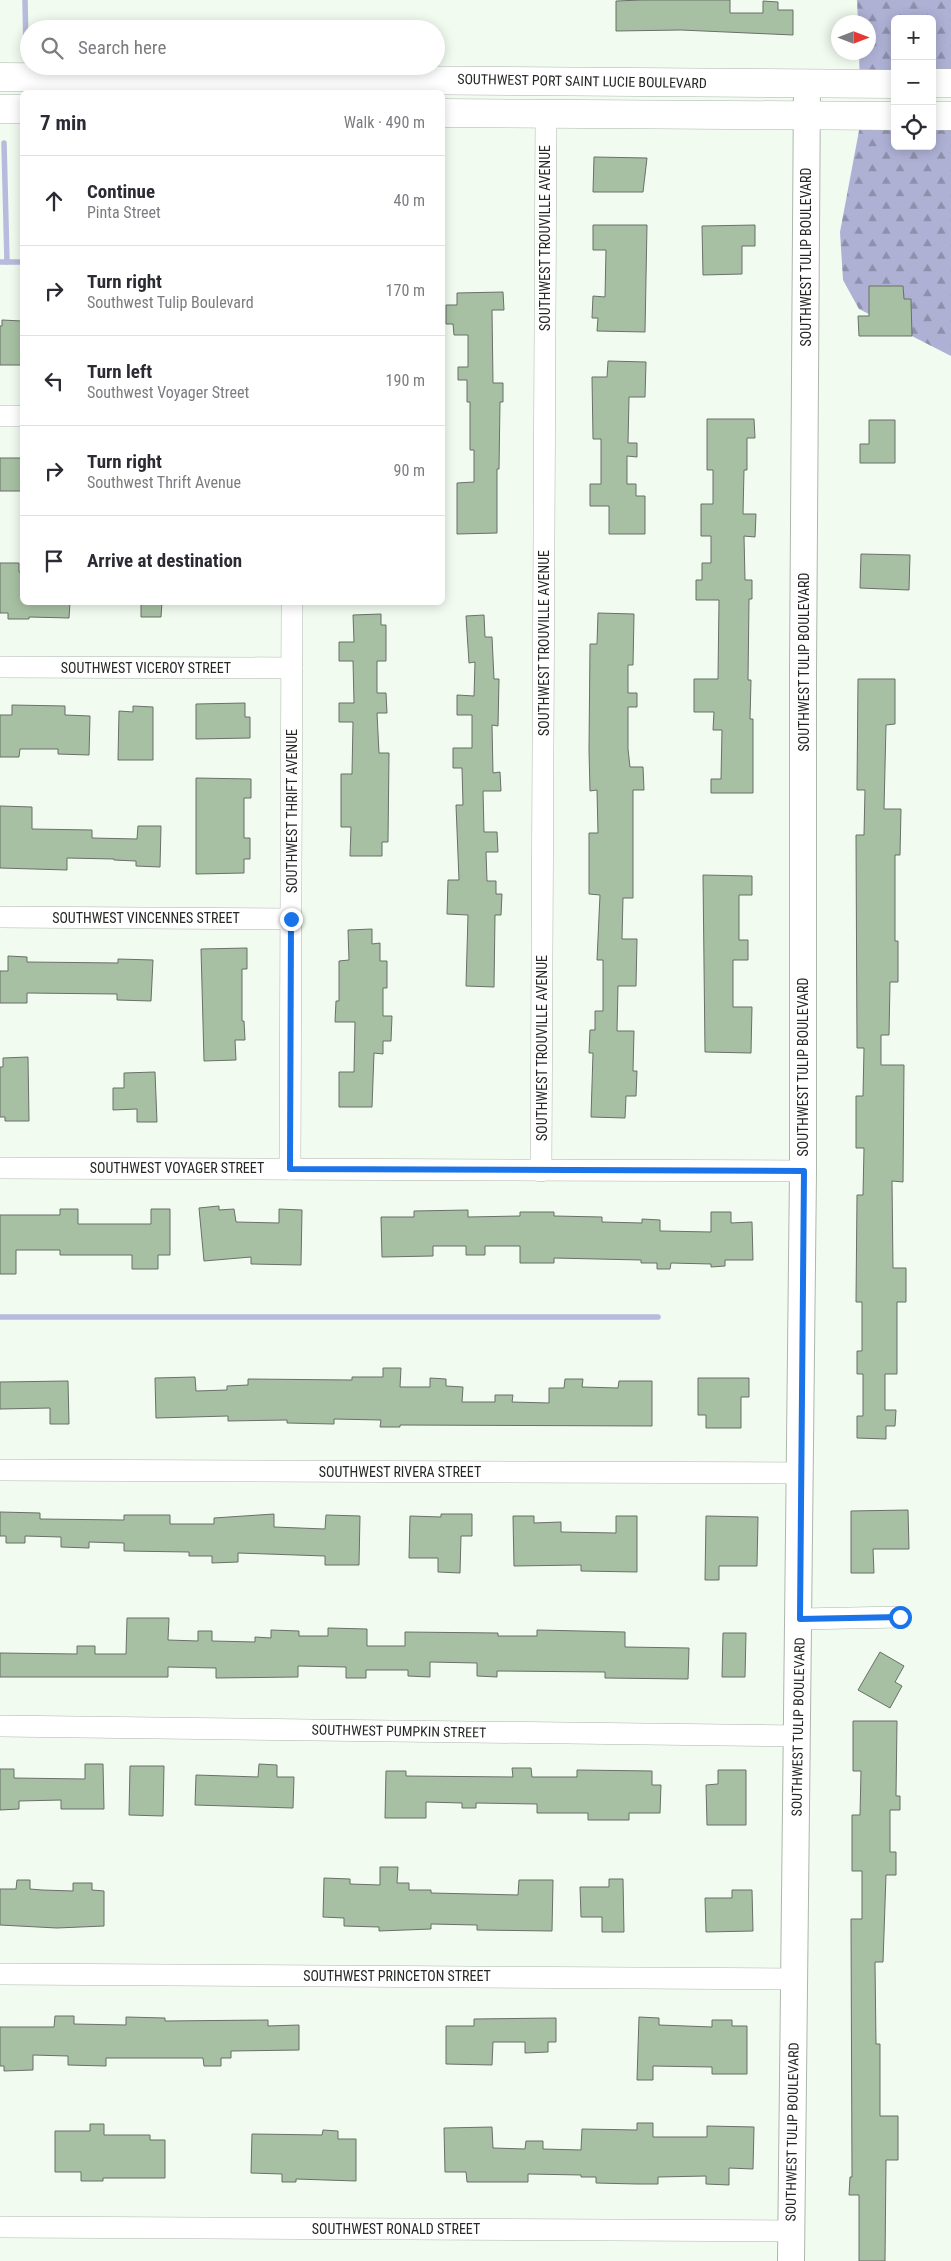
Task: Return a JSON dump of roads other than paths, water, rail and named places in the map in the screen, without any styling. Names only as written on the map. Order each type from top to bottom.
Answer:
[{"type":"main road","name":"SOUTHWEST PORT SAINT LUCIE BOULEVARD","points":[[0,77],[891,84]]},
{"type":"main road","points":[[936,84],[951,84]]},
{"type":"main road","points":[[0,109],[20,109]]},
{"type":"main road","points":[[445,113],[807,117],[891,116]]},
{"type":"main road","points":[[936,116],[951,116]]},
{"type":"street","name":"SOUTHWEST TULIP BOULEVARD","points":[[791,2261],[804,1171],[807,84]]},
{"type":"street","name":"SOUTHWEST TROUVILLE AVENUE","points":[[541,1171],[546,114]]},
{"type":"street","points":[[0,416],[20,416]]},
{"type":"street","name":"SOUTHWEST THRIFT AVENUE","points":[[290,1169],[292,605]]},
{"type":"street","name":"SOUTHWEST VICEROY STREET","points":[[0,667],[292,668]]},
{"type":"street","name":"SOUTHWEST VINCENNES STREET","points":[[0,917],[291,919]]},
{"type":"street","name":"SOUTHWEST VOYAGER STREET","points":[[0,1168],[804,1171]]},
{"type":"street","name":"SOUTHWEST RIVERA STREET","points":[[0,1470],[801,1473]]},
{"type":"street","points":[[800,1619],[900,1617]]},
{"type":"street","name":"SOUTHWEST PUMPKIN STREET","points":[[0,1726],[798,1736]]},
{"type":"street","name":"SOUTHWEST PRINCETON STREET","points":[[0,1974],[794,1979]]},
{"type":"street","name":"SOUTHWEST RONALD STREET","points":[[0,2226],[791,2231]]},
{"type":"waterway","points":[[25,0],[25,20]]},
{"type":"waterway","points":[[4,143],[7,262]]},
{"type":"waterway","points":[[0,262],[20,262]]},
{"type":"waterway","points":[[0,1317],[658,1317]]}]
